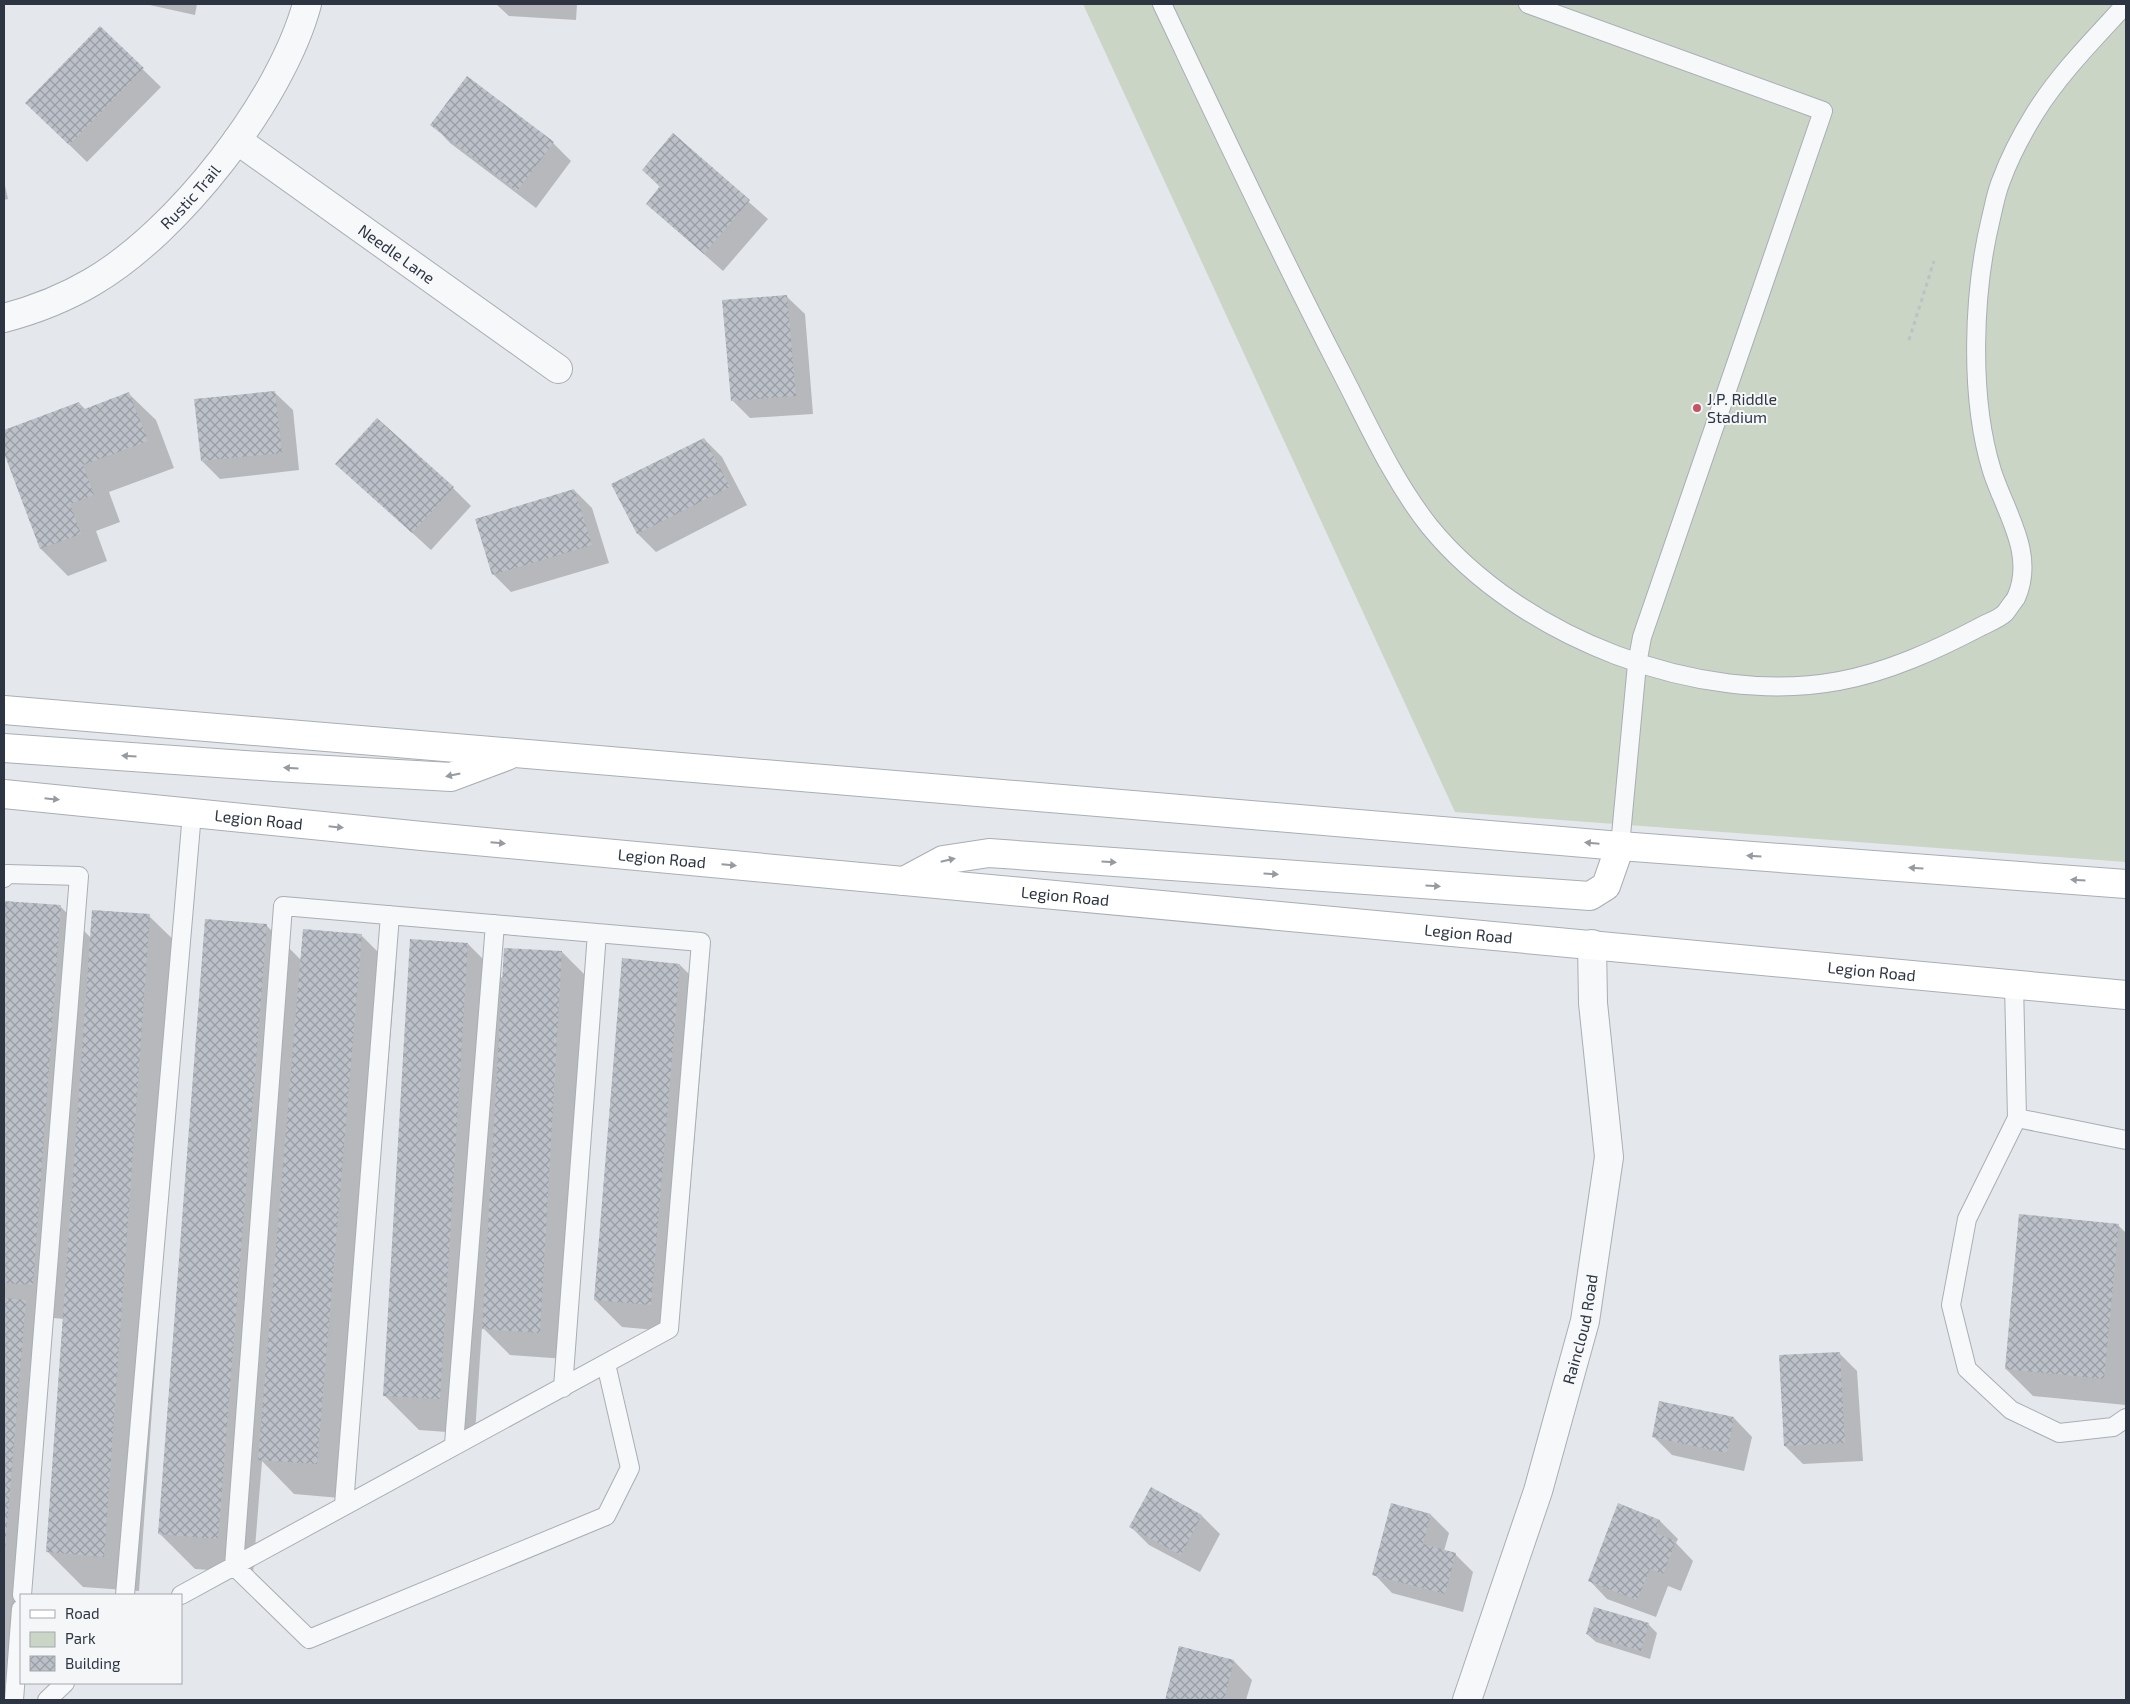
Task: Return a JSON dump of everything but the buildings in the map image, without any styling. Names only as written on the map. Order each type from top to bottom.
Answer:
[{"type":"main road","points":[[4,710],[1620,846],[2126,884]]},
{"type":"main road","points":[[4,748],[451,777],[516,753]]},
{"type":"main road","name":"Legion Road","points":[[4,794],[904,881],[2126,995]]},
{"type":"main road","points":[[904,881],[943,860],[989,853],[1590,896],[1606,886],[1620,846]]},
{"type":"street","name":"Rustic Trail","points":[[4,318],[32,310],[92,282],[145,244],[185,204],[237,140],[274,83],[301,24],[306,4]]},
{"type":"street","name":"Needle Lane","points":[[237,140],[558,369]]},
{"type":"street","name":"Raincloud Road","points":[[1467,1700],[1538,1491],[1585,1321],[1609,1157],[1593,1003],[1592,944]]},
{"type":"lane","points":[[1162,4],[1292,279],[1395,475],[1431,528],[1474,570],[1526,612],[1637,664],[1732,684],[1767,687],[1809,686],[1853,678],[1891,667],[1952,642],[2005,613],[2016,599],[2023,563],[2020,544],[1992,472],[1981,412],[1977,368],[1976,318],[1983,252],[2000,182],[2035,114],[2069,67],[2126,4]]},
{"type":"lane","points":[[1528,4],[1823,112],[1642,637],[1637,664],[1620,846]]},
{"type":"lane","points":[[125,1594],[192,813]]},
{"type":"lane","points":[[4,878],[7,874],[79,876],[22,1594]]},
{"type":"lane","points":[[182,1594],[234,1566],[454,1444],[563,1388],[669,1329],[701,942],[283,906],[234,1566]]},
{"type":"lane","points":[[344,1505],[390,915]]},
{"type":"lane","points":[[454,1444],[495,924]]},
{"type":"lane","points":[[563,1388],[598,933]]},
{"type":"lane","points":[[2014,984],[2017,1118],[1967,1219],[1951,1305],[1968,1369],[2011,1410],[2059,1432],[2113,1427],[2126,1418]]},
{"type":"lane","points":[[2017,1118],[2126,1140]]},
{"type":"lane","points":[[234,1566],[309,1639],[606,1516],[630,1468],[606,1364]]},
{"type":"lane","points":[[14,1700],[20,1623]]},
{"type":"lane","points":[[47,1700],[64,1684]]},
{"type":"path","points":[[1909,340],[1934,261]]},
{"type":"green space","name":"J.P. Riddle Stadium","points":[[1083,4],[2126,4],[2126,862],[1455,812]]},
{"type":"place","name":"J.P. Riddle Stadium","points":[[1697,408]]}]
